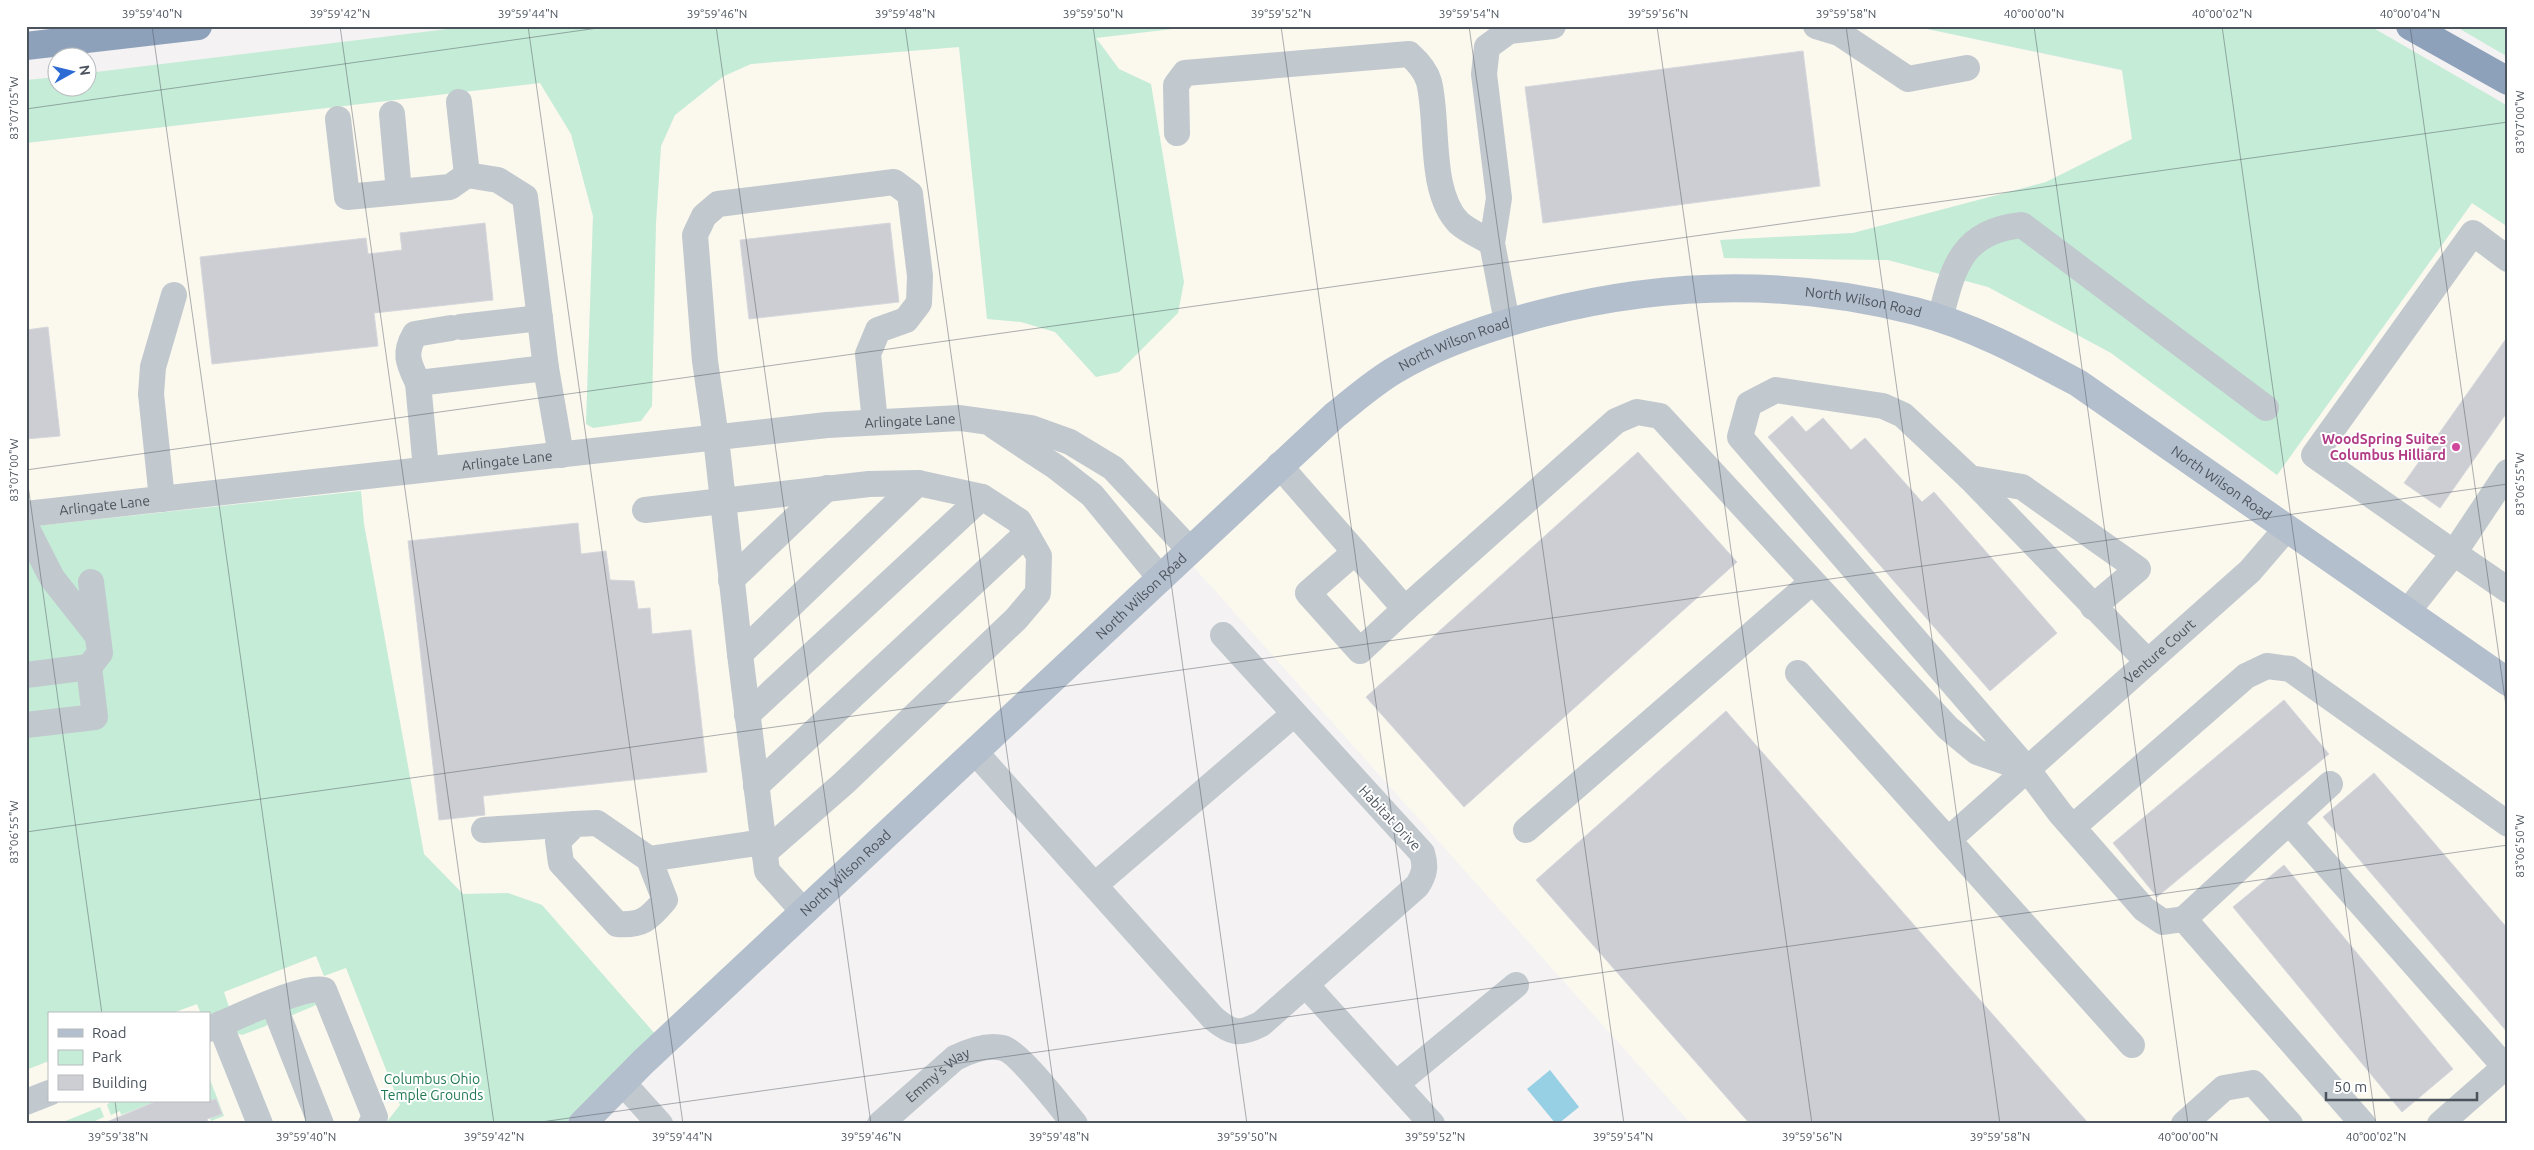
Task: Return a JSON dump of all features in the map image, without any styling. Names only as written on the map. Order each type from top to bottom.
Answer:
[{"type":"highway","points":[[26,46],[198,26]]},
{"type":"highway","points":[[2410,26],[2508,81]]},
{"type":"main road","name":"North Wilson Road","points":[[582,1124],[622,1082],[1341,410],[1394,370],[1436,349],[1507,322],[1613,297],[1721,287],[1815,291],[1867,300],[1940,319],[2009,346],[2078,383],[2508,682]]},
{"type":"street","points":[[1507,322],[1492,243],[1499,198],[1484,74],[1487,47],[1509,31],[1553,26]]},
{"type":"street","points":[[1816,26],[1839,33],[1908,79],[1967,68]]},
{"type":"street","points":[[1177,133],[1176,85],[1185,73],[1409,54],[1420,65],[1429,81],[1440,181],[1449,209],[1460,224],[1492,243]]},
{"type":"street","points":[[459,102],[467,175]]},
{"type":"street","points":[[392,114],[398,192]]},
{"type":"street","points":[[338,119],[347,197],[450,187],[467,175],[498,180],[525,197],[546,368],[561,455]]},
{"type":"street","points":[[804,912],[767,871],[731,580],[716,438],[704,361],[695,235],[704,216],[718,204],[894,182],[910,194],[920,276],[919,303],[906,320],[878,330],[868,354],[875,422]]},
{"type":"street","points":[[1940,319],[1949,283],[1961,255],[1981,237],[2000,227],[2022,225],[2266,408]]},
{"type":"street","points":[[2508,259],[2473,233],[2314,455],[2508,590]]},
{"type":"street","points":[[162,499],[151,394],[153,367],[174,295]]},
{"type":"street","points":[[426,469],[418,383],[409,364],[407,346],[414,334],[456,327],[540,318]]},
{"type":"street","points":[[418,383],[546,368]]},
{"type":"street","points":[[2148,662],[1970,478],[1903,415],[1883,406],[1776,390],[1749,404],[1740,437],[2027,769],[2072,827],[2144,909],[2164,922],[2184,919],[2330,784]]},
{"type":"street","points":[[1355,552],[1308,594],[1360,651],[1616,421],[1638,412],[1660,416],[1948,728],[1977,752],[2027,769]]},
{"type":"street","name":"Arlingate Lane","points":[[26,514],[716,438],[875,422],[960,418],[1031,428],[1070,442],[1113,468],[1190,550]]},
{"type":"street","name":"Arlingate Lane","points":[[987,422],[1056,467],[1092,495],[1161,579]]},
{"type":"street","points":[[1280,465],[1405,609]]},
{"type":"street","points":[[2408,611],[2454,553],[2508,472]]},
{"type":"street","points":[[1970,478],[2022,487],[2138,569],[2093,607]]},
{"type":"street","points":[[645,510],[827,488],[918,483],[982,497],[1019,521],[1039,556],[1038,593],[1016,619],[844,783],[764,847],[649,859]]},
{"type":"street","points":[[740,654],[918,483]]},
{"type":"street","points":[[731,580],[827,488]]},
{"type":"street","points":[[747,715],[982,497]]},
{"type":"street","points":[[26,528],[52,578],[97,635]]},
{"type":"street","name":"Venture Court","points":[[1948,840],[2250,571],[2287,528]]},
{"type":"street","points":[[756,786],[1026,534]]},
{"type":"street","points":[[26,725],[95,717],[89,667],[100,653],[91,582]]},
{"type":"street","points":[[1526,830],[1812,582]]},
{"type":"street","name":"Habitat Drive","points":[[976,753],[1213,1018],[1227,1030],[1245,1032],[1261,1024],[1417,886],[1423,876],[1425,864],[1422,852],[1223,635]]},
{"type":"street","points":[[2072,827],[2246,676],[2267,666],[2290,669],[2508,824]]},
{"type":"street","points":[[26,674],[89,667]]},
{"type":"street","points":[[1798,673],[2132,1045]]},
{"type":"street","points":[[1094,885],[1294,714]]},
{"type":"street","points":[[2289,822],[2505,1068],[2440,1124]]},
{"type":"street","points":[[484,830],[575,824],[597,823],[649,859],[665,900],[656,911],[636,926],[617,924],[561,863],[558,842],[575,824]]},
{"type":"street","points":[[2184,919],[2363,1124]]},
{"type":"street","points":[[1306,985],[1432,1124]]},
{"type":"street","points":[[1396,1084],[1516,985]]},
{"type":"street","points":[[260,1124],[214,1027],[315,988],[324,990],[375,1117],[371,1124]]},
{"type":"street","points":[[273,1003],[321,1124]]},
{"type":"street","name":"Emmy's Way","points":[[880,1124],[955,1058],[983,1048],[1005,1048],[1023,1063],[1075,1124]]},
{"type":"street","points":[[622,1082],[660,1124]]},
{"type":"street","points":[[2184,1124],[2224,1088],[2253,1083],[2290,1124]]},
{"type":"street","points":[[26,1102],[48,1093]]},
{"type":"shaded area","points":[[1198,26],[1913,26],[2122,71],[2132,139],[2046,182],[1853,233],[1721,240],[1724,258],[1888,260],[1988,287],[2111,353],[2277,475],[2472,203],[2508,227],[2508,1124],[1691,1124],[1183,555],[666,1047],[542,905],[508,893],[463,894],[424,854],[364,524],[361,491],[26,527],[26,143],[540,83],[571,134],[593,216],[586,423],[656,223],[661,146],[675,115],[724,76],[751,64],[959,47],[987,319],[1021,322],[1055,332],[1096,377],[1151,84],[1119,69],[1096,37]]},
{"type":"shaded area","points":[[323,936],[466,1124],[26,1124],[26,1040],[48,1030],[48,1102],[210,1102],[210,1012],[94,1012]]},
{"type":"green space","points":[[472,26],[1198,26],[1096,38],[1119,69],[1151,84],[1184,282],[1178,313],[1119,372],[1096,377],[1055,332],[1021,322],[987,319],[959,47],[751,64],[724,76],[675,115],[661,146],[656,223],[652,406],[641,421],[593,428],[586,424],[593,216],[571,134],[540,83],[26,143],[26,80],[48,78],[48,98],[98,98],[98,72]]},
{"type":"green space","points":[[1913,26],[2370,26],[2508,106],[2508,227],[2472,203],[2277,475],[2111,353],[1988,287],[1888,260],[1724,258],[1720,240],[1853,233],[2046,182],[2132,139],[2122,70]]},
{"type":"green space","points":[[2455,26],[2508,26],[2508,57]]},
{"type":"green space","name":"Columbus Ohio Temple Grounds","points":[[361,491],[364,524],[424,854],[463,894],[508,893],[542,905],[656,1035],[564,1124],[385,1124],[400,1105],[346,968],[324,976],[316,956],[224,992],[230,1010],[210,1018],[210,1012],[200,1012],[197,1004],[175,1012],[48,1012],[48,1061],[26,1070],[26,527]]},
{"type":"green space","points":[[311,998],[317,1004],[314,1006],[290,1016],[285,1010]]},
{"type":"green space","points":[[266,1018],[269,1023],[266,1026],[242,1035],[237,1033],[237,1029]]},
{"type":"green space","points":[[210,1080],[224,1116],[211,1121],[210,1118],[222,1113],[216,1099],[210,1101]]},
{"type":"green space","points":[[110,1102],[154,1102],[121,1115],[120,1111],[111,1115],[107,1105]]},
{"type":"green space","points":[[100,1107],[104,1117],[95,1121],[95,1124],[58,1124]]},
{"type":"water","points":[[1550,1070],[1579,1107],[1558,1124],[1527,1089]]},
{"type":"building","points":[[1803,51],[1820,186],[1543,223],[1525,87]]},
{"type":"building","points":[[485,223],[493,300],[374,313],[378,346],[212,364],[200,257],[366,238],[368,254],[402,250],[400,233]]},
{"type":"building","points":[[890,223],[899,302],[749,319],[740,240]]},
{"type":"building","points":[[48,327],[60,436],[26,439],[26,330]]},
{"type":"building","name":"WoodSpring Suites Columbus Hilliard","points":[[2508,336],[2508,411],[2440,508],[2404,483]]},
{"type":"building","points":[[1792,416],[1806,432],[1823,418],[1851,450],[1865,438],[1922,502],[1934,492],[2057,633],[1990,691],[1768,437]]},
{"type":"building","points":[[1638,452],[1737,562],[1464,807],[1366,697]]},
{"type":"building","points":[[578,523],[581,554],[606,551],[610,580],[634,581],[638,609],[650,608],[652,634],[691,630],[707,772],[483,796],[485,815],[439,820],[408,541]]},
{"type":"building","points":[[2284,700],[2329,754],[2157,897],[2113,843]]},
{"type":"building","points":[[1726,711],[2089,1124],[1750,1124],[1536,880]]},
{"type":"building","points":[[2374,773],[2508,929],[2508,1033],[2323,817]]},
{"type":"building","points":[[2284,865],[2453,1069],[2402,1112],[2233,907]]},
{"type":"building","points":[[216,1099],[222,1114],[207,1119],[209,1124],[102,1124],[155,1102]]},
{"type":"place","name":"WoodSpring Suites Columbus Hilliard","points":[[2456,447]]}]
